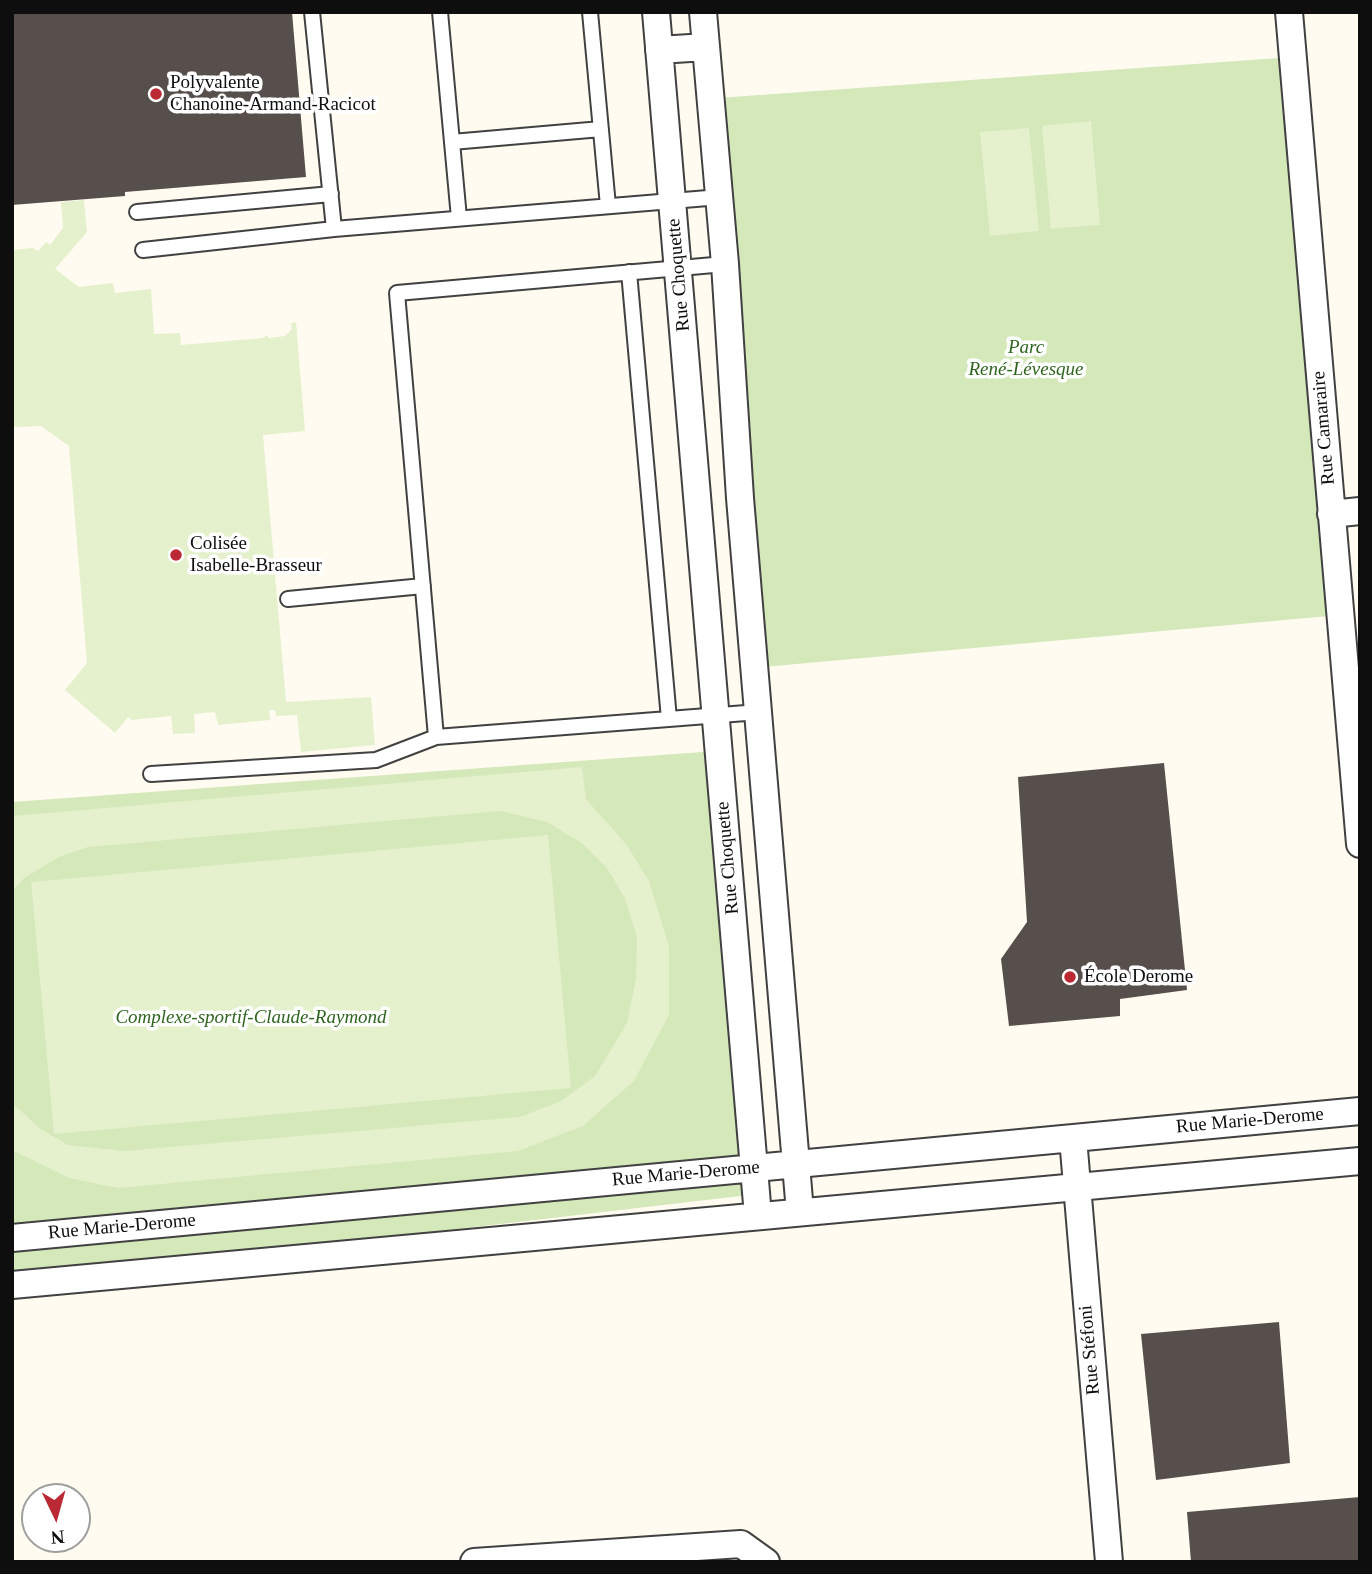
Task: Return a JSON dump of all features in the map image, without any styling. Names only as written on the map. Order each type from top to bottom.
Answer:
[{"type":"street","name":"Rue Choquette","points":[[656,12],[758,1216]]},
{"type":"street","points":[[703,12],[720,197],[740,498],[800,1212]]},
{"type":"street","name":"Rue Camaraire","points":[[1289,12],[1360,844]]},
{"type":"street","points":[[659,50],[706,47]]},
{"type":"street","points":[[698,500],[740,498]]},
{"type":"street","points":[[1331,514],[1360,511]]},
{"type":"street","name":"Rue Marie-Derome","points":[[12,1238],[1360,1111]]},
{"type":"street","name":"Rue Stéfoni","points":[[1073,1138],[1109,1562]]},
{"type":"street","points":[[12,1285],[1360,1161]]},
{"type":"street","points":[[474,1562],[741,1544],[766,1562]]},
{"type":"lane","points":[[312,12],[334,229]]},
{"type":"lane","points":[[440,12],[458,218]]},
{"type":"lane","points":[[590,12],[608,206]]},
{"type":"lane","points":[[452,142],[601,129]]},
{"type":"lane","points":[[137,212],[331,194]]},
{"type":"lane","points":[[143,250],[334,229],[720,197]]},
{"type":"lane","points":[[436,737],[397,293],[725,264]]},
{"type":"lane","points":[[629,272],[669,719]]},
{"type":"lane","points":[[288,599],[423,586]]},
{"type":"lane","points":[[151,774],[376,760],[436,737],[759,712]]},
{"type":"green space","name":"Parc René-Lévesque","points":[[1293,57],[1340,615],[763,667],[718,98]]},
{"type":"green space","points":[[1091,121],[1100,225],[1051,229],[1042,126]]},
{"type":"green space","points":[[1029,128],[1039,231],[990,236],[980,132]]},
{"type":"green space","name":"Colisée Isabelle-Brasseur","points":[[84,200],[87,232],[55,269],[79,287],[113,283],[115,293],[151,289],[154,334],[180,333],[181,345],[263,338],[267,335],[269,338],[285,336],[292,329],[291,323],[296,322],[305,431],[263,435],[286,702],[371,697],[375,745],[301,752],[297,715],[276,716],[275,710],[269,710],[270,720],[218,725],[215,712],[194,714],[195,733],[173,734],[171,716],[132,720],[128,717],[115,733],[65,690],[87,663],[69,446],[41,426],[12,425],[12,250],[33,248],[38,251],[46,242],[50,245],[63,228],[61,202]]},
{"type":"green space","name":"Complexe-sportif-Claude-Raymond","points":[[730,750],[766,1193],[12,1281],[12,802]]},
{"type":"green space","points":[[582,767],[586,799],[626,844],[649,881],[669,946],[669,1015],[634,1081],[583,1126],[518,1151],[118,1188],[69,1178],[12,1150],[12,1103],[41,1129],[68,1145],[124,1151],[520,1117],[561,1101],[595,1076],[627,1023],[636,979],[637,938],[625,898],[606,867],[583,844],[547,822],[500,811],[88,847],[59,857],[24,878],[12,892],[12,816]]},
{"type":"green space","points":[[548,835],[571,1088],[54,1134],[31,882]]},
{"type":"building","name":"Polyvalente Chanoine-Armand-Racicot","points":[[12,12],[292,12],[306,177],[125,192],[125,196],[12,205]]},
{"type":"building","points":[[1164,763],[1187,990],[1120,999],[1120,1016],[1009,1026],[1001,959],[1027,922],[1018,777]]},
{"type":"building","points":[[1279,1322],[1290,1463],[1156,1480],[1141,1334]]},
{"type":"building","points":[[1360,1497],[1360,1562],[1191,1562],[1187,1512]]},
{"type":"place","name":"Polyvalente Chanoine-Armand-Racicot","points":[[156,94]]},
{"type":"place","name":"Colisée Isabelle-Brasseur","points":[[176,555]]},
{"type":"place","name":"École Derome","points":[[1070,977]]}]
